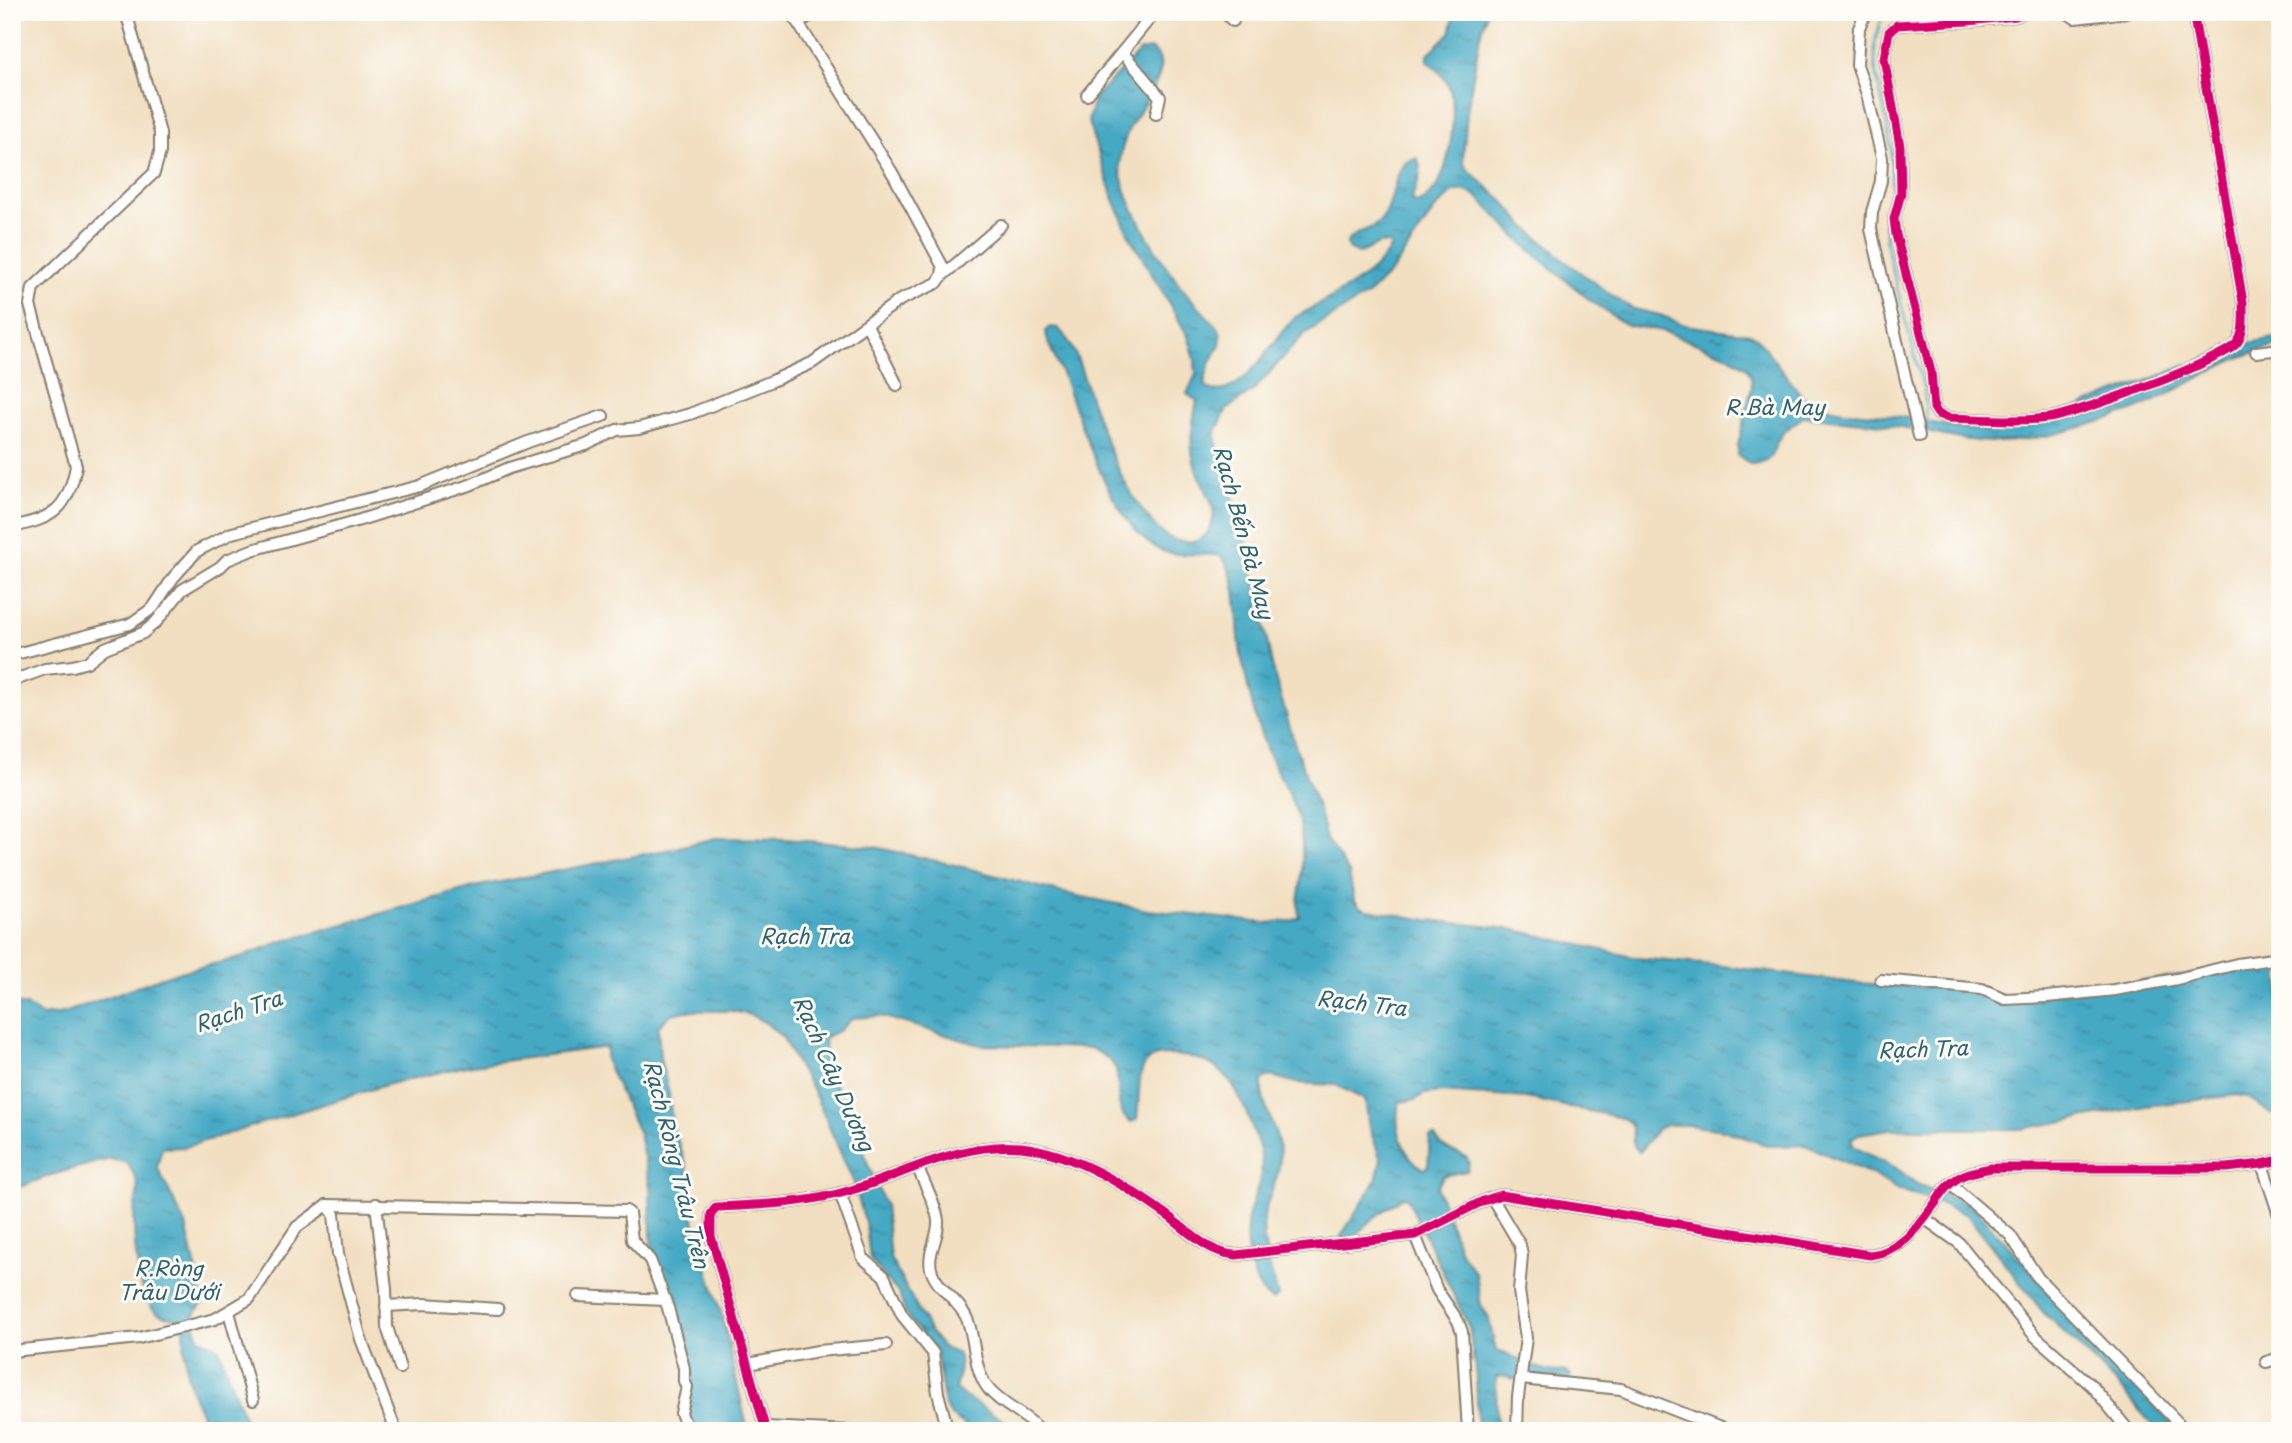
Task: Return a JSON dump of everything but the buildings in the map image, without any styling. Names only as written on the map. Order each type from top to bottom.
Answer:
[{"type":"street","points":[[12,527],[28,524],[58,510],[72,490],[76,466],[30,306],[33,288],[154,173],[160,152],[160,132],[126,12]]},
{"type":"street","points":[[789,12],[917,215],[943,267],[942,276]]},
{"type":"street","points":[[798,23],[816,12]]},
{"type":"street","points":[[1087,95],[1125,56],[1155,12]]},
{"type":"street","points":[[1224,12],[1233,21]]},
{"type":"street","points":[[1866,12],[1858,28],[1857,65],[1867,94],[1882,158],[1881,181],[1872,212],[1871,229],[1917,434]]},
{"type":"street","points":[[2024,12],[2016,16],[1968,22],[1897,24],[1889,32],[1884,58],[1900,146],[1901,193],[1894,219],[1896,234],[1931,372],[1934,408],[1938,414],[1948,418],[2052,418],[2106,402],[2220,356],[2238,342],[2243,327],[2243,302],[2193,12]]},
{"type":"street","points":[[2066,12],[2075,18],[2128,12]]},
{"type":"street","points":[[1125,56],[1160,97],[1156,114]]},
{"type":"street","points":[[12,681],[45,669],[87,662],[105,648],[143,633],[156,622],[182,590],[227,560],[252,550],[360,520],[470,485],[509,468],[586,445],[617,429],[639,428],[690,414],[812,363],[900,300],[937,283],[1001,225]]},
{"type":"street","points":[[867,326],[897,385]]},
{"type":"street","points":[[2256,352],[2280,349]]},
{"type":"street","points":[[12,655],[130,624],[153,608],[173,578],[197,551],[232,533],[420,486],[528,442],[603,416]]},
{"type":"street","points":[[1881,980],[1982,989],[2005,999],[2047,997],[2114,990],[2177,979],[2236,964],[2280,958]]},
{"type":"street","points":[[850,1431],[766,1429],[712,1236],[710,1213],[716,1207],[795,1203],[843,1192],[970,1148],[1021,1147],[1065,1158],[1103,1174],[1167,1215],[1205,1245],[1217,1252],[1236,1255],[1416,1235],[1492,1198],[1510,1195],[1742,1233],[1815,1248],[1870,1255],[1893,1250],[1927,1214],[1947,1187],[1968,1173],[1991,1168],[2227,1168],[2280,1160]]},
{"type":"street","points":[[2262,1164],[2280,1218]]},
{"type":"street","points":[[918,1166],[938,1221],[930,1264],[933,1274],[967,1318],[982,1376],[988,1388],[1003,1402],[1024,1414],[1041,1431]]},
{"type":"street","points":[[1947,1187],[2010,1235],[2038,1278],[2186,1431]]},
{"type":"street","points":[[843,1192],[863,1258],[884,1276],[902,1315],[933,1353],[938,1393],[948,1431]]},
{"type":"street","points":[[1492,1198],[1520,1245],[1522,1255],[1519,1291],[1525,1329],[1517,1431]]},
{"type":"street","points":[[376,1204],[387,1327],[400,1368]]},
{"type":"street","points":[[327,1205],[334,1214],[338,1254],[361,1339],[396,1431]]},
{"type":"street","points":[[12,1350],[139,1338],[215,1319],[255,1292],[298,1227],[327,1205],[626,1210],[629,1213],[632,1240],[650,1260],[665,1300],[687,1387],[681,1413],[688,1431]]},
{"type":"street","points":[[1927,1214],[1959,1243],[2035,1336],[2092,1386],[2129,1431]]},
{"type":"street","points":[[1416,1235],[1437,1290],[1458,1321],[1462,1332],[1468,1431]]},
{"type":"street","points":[[578,1296],[665,1300]]},
{"type":"street","points":[[386,1306],[424,1304],[498,1309]]},
{"type":"street","points":[[229,1312],[253,1400]]},
{"type":"street","points":[[748,1364],[818,1351],[886,1345]]},
{"type":"street","points":[[2266,1362],[2280,1358]]},
{"type":"street","points":[[1521,1378],[1621,1389],[1728,1431]]},
{"type":"water","name":"Rạch Tra","points":[[1455,12],[1487,12],[1480,36],[1467,112],[1463,159],[1466,168],[1503,201],[1525,226],[1570,265],[1624,304],[1685,325],[1750,334],[1757,338],[1802,396],[1824,407],[1965,429],[2010,428],[2034,424],[2240,345],[2280,337],[2280,346],[2241,357],[2129,412],[2065,432],[2016,441],[1986,442],[1883,424],[1804,416],[1781,435],[1768,459],[1750,464],[1738,455],[1752,387],[1747,368],[1729,356],[1663,331],[1626,325],[1551,268],[1520,241],[1476,195],[1463,190],[1453,192],[1435,209],[1392,271],[1370,293],[1303,335],[1255,389],[1227,409],[1216,431],[1216,441],[1247,542],[1274,674],[1296,748],[1326,839],[1349,873],[1354,899],[1360,907],[1428,920],[1511,929],[1637,958],[1856,983],[1979,990],[2010,1000],[2280,962],[2278,1113],[2272,1115],[2248,1097],[2237,1095],[2146,1106],[2022,1129],[1890,1129],[1859,1134],[1851,1139],[1854,1147],[1895,1167],[1917,1184],[1972,1205],[2178,1431],[2157,1431],[2118,1385],[2043,1312],[1967,1215],[1927,1198],[1898,1190],[1872,1174],[1805,1145],[1769,1146],[1723,1130],[1667,1125],[1657,1129],[1639,1152],[1633,1146],[1631,1126],[1622,1118],[1526,1098],[1441,1092],[1424,1094],[1415,1100],[1399,1102],[1401,1140],[1410,1156],[1424,1169],[1428,1166],[1430,1137],[1434,1136],[1445,1148],[1463,1155],[1468,1160],[1467,1171],[1443,1176],[1437,1188],[1460,1251],[1476,1274],[1481,1306],[1488,1316],[1496,1350],[1540,1368],[1565,1371],[1571,1375],[1568,1380],[1522,1375],[1513,1379],[1506,1376],[1496,1377],[1497,1431],[1478,1431],[1476,1377],[1469,1327],[1407,1198],[1403,1197],[1384,1210],[1352,1237],[1342,1241],[1340,1238],[1376,1180],[1381,1160],[1369,1127],[1365,1100],[1336,1085],[1296,1083],[1272,1076],[1262,1080],[1263,1099],[1280,1153],[1263,1226],[1265,1246],[1278,1296],[1273,1300],[1265,1295],[1256,1281],[1247,1243],[1248,1219],[1262,1167],[1259,1149],[1236,1090],[1216,1068],[1202,1060],[1176,1055],[1160,1055],[1150,1059],[1144,1065],[1141,1075],[1137,1119],[1132,1122],[1122,1113],[1120,1107],[1114,1066],[1090,1048],[980,1045],[881,1016],[853,1018],[840,1030],[824,1038],[825,1060],[885,1205],[890,1258],[928,1328],[942,1347],[958,1354],[960,1371],[956,1389],[1021,1431],[973,1431],[951,1416],[945,1406],[936,1352],[906,1315],[899,1294],[870,1259],[866,1226],[854,1183],[812,1088],[783,1038],[766,1023],[751,1015],[732,1011],[686,1011],[671,1014],[658,1027],[660,1058],[669,1093],[672,1124],[686,1164],[696,1231],[722,1316],[748,1431],[698,1431],[690,1428],[686,1412],[693,1378],[680,1327],[651,1242],[650,1186],[639,1134],[605,1059],[607,1047],[466,1066],[389,1084],[185,1147],[162,1148],[157,1167],[186,1225],[202,1295],[202,1304],[192,1319],[200,1339],[216,1345],[219,1349],[249,1431],[210,1431],[188,1378],[184,1321],[158,1313],[144,1292],[135,1242],[134,1211],[138,1186],[127,1163],[111,1159],[97,1162],[12,1190],[12,1005],[28,1007],[42,1016],[64,1013],[168,975],[239,958],[280,942],[474,887],[715,838],[785,839],[875,847],[1063,893],[1148,910],[1266,923],[1291,921],[1300,917],[1300,827],[1294,806],[1273,764],[1254,713],[1240,648],[1235,591],[1228,566],[1221,556],[1173,554],[1158,549],[1142,537],[1127,519],[1100,471],[1045,331],[1050,327],[1058,328],[1070,344],[1113,457],[1126,485],[1147,517],[1173,539],[1193,542],[1202,538],[1210,528],[1214,513],[1192,452],[1192,427],[1197,401],[1187,394],[1196,374],[1195,360],[1188,336],[1129,235],[1112,195],[1088,122],[1094,98],[1140,51],[1150,49],[1158,56],[1159,76],[1123,144],[1121,174],[1132,207],[1162,259],[1185,291],[1219,329],[1220,343],[1206,378],[1206,387],[1218,391],[1243,379],[1294,318],[1348,288],[1384,258],[1391,246],[1389,243],[1379,244],[1358,254],[1348,249],[1347,242],[1355,235],[1375,226],[1383,218],[1403,166],[1417,158],[1420,175],[1411,202],[1419,203],[1436,187],[1449,150],[1453,109],[1449,87],[1440,73],[1428,62],[1428,54],[1450,33]]},
{"type":"waterway","points":[[1886,12],[1875,42],[1875,66],[1891,147],[1891,192],[1884,221],[1886,245],[1924,391],[1927,425]]},
{"type":"waterway","points":[[1938,12],[1970,12]]},
{"type":"cycle path","points":[[2024,12],[2016,16],[1968,21],[1897,25],[1889,32],[1884,58],[1900,146],[1901,193],[1894,219],[1896,235],[1931,372],[1934,408],[1938,414],[1948,418],[2024,420],[2064,414],[2178,374],[2226,351],[2240,339],[2243,302],[2193,12]]},
{"type":"cycle path","points":[[766,1431],[711,1236],[711,1214],[716,1207],[777,1204],[837,1194],[950,1155],[973,1150],[1021,1147],[1041,1150],[1079,1163],[1134,1193],[1208,1246],[1236,1255],[1415,1235],[1483,1201],[1501,1195],[1870,1255],[1890,1249],[1906,1238],[1948,1186],[1960,1177],[1980,1170],[2227,1168],[2280,1160]]},
{"type":"water label","name":"R.Bà May","points":[[1775,406]]},
{"type":"water label","name":"Rạch Bến Bà May","points":[[1245,532]]},
{"type":"water label","name":"Rạch Cây Dương","points":[[835,1073]]},
{"type":"water label","name":"Rạch Ròng Trâu Trên","points":[[678,1164]]},
{"type":"water label","name":"R.Ròng Trâu Dưới","points":[[169,1279]]}]
